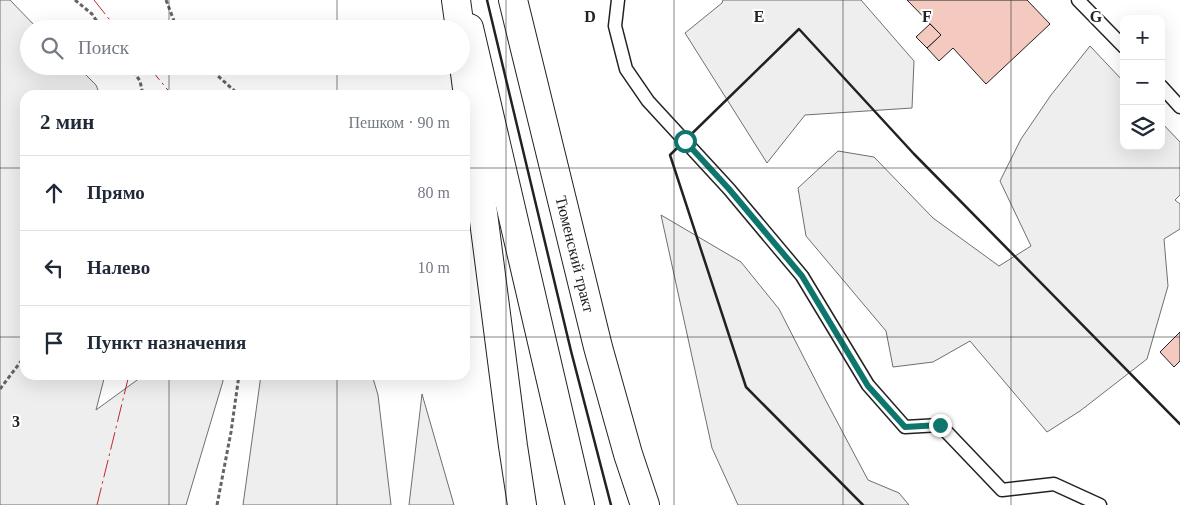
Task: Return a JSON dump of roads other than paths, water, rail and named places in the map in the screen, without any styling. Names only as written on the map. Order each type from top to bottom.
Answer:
[{"type":"main road","points":[[456,0],[459,20]]},
{"type":"main road","points":[[463,0],[468,20]]},
{"type":"main road","name":"Тюменский тракт","points":[[514,4],[598,347],[628,454],[645,505]]},
{"type":"main road","points":[[470,30],[580,505]]},
{"type":"main road","points":[[465,75],[467,90]]},
{"type":"main road","points":[[470,112],[522,505]]},
{"type":"lane","points":[[618,0],[615,26],[626,69],[648,101],[729,189],[802,276],[868,386],[905,427],[940,425],[1002,490],[1054,484],[1100,505]]},
{"type":"lane","points":[[1078,0],[1120,43]]},
{"type":"lane","points":[[1165,90],[1180,107]]}]
